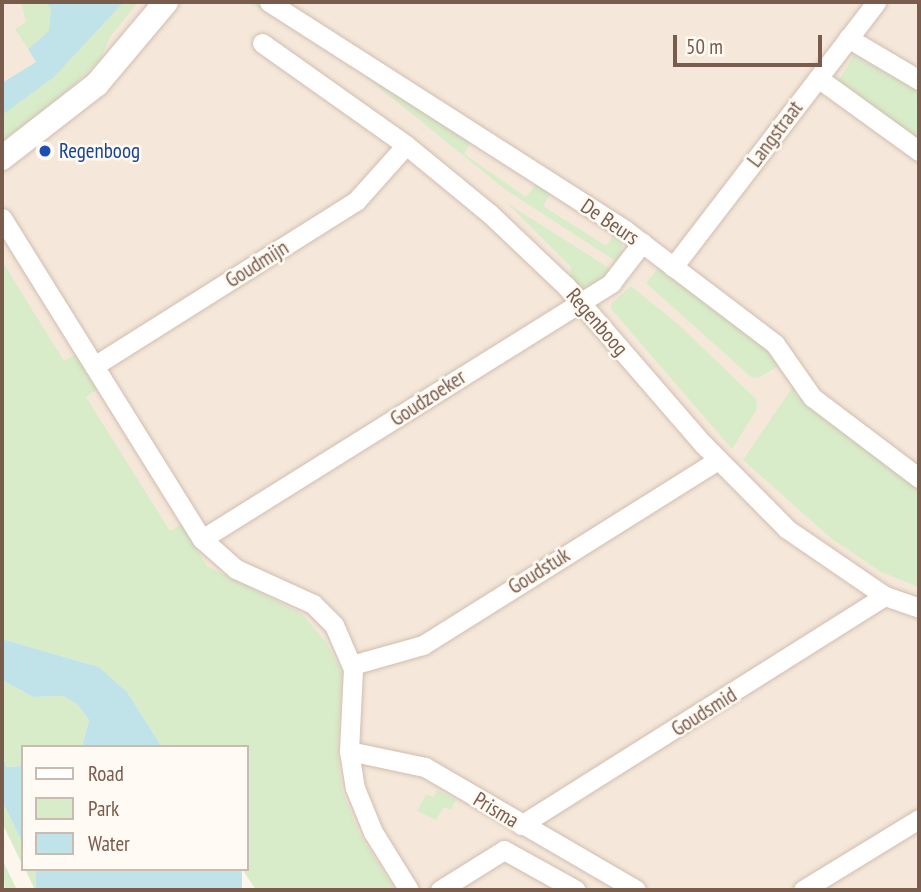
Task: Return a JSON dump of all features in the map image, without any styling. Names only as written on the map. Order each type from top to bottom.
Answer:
[{"type":"street","points":[[2,158],[97,84],[166,2]]},
{"type":"street","name":"De Beurs","points":[[269,2],[642,243],[781,349],[812,397],[919,478]]},
{"type":"street","name":"Langstraat","points":[[673,267],[876,2]]},
{"type":"street","points":[[848,38],[919,80]]},
{"type":"street","name":"Regenboog","points":[[262,43],[406,145],[489,214],[580,302],[718,460],[788,529],[885,596],[919,608]]},
{"type":"street","points":[[818,78],[919,151]]},
{"type":"street","name":"Goudmijn","points":[[94,366],[356,201],[406,145]]},
{"type":"street","points":[[2,218],[202,539],[236,569],[318,608],[334,625],[352,664],[349,751],[355,788],[364,814],[409,890]]},
{"type":"street","name":"Goudzoeker","points":[[202,539],[617,278],[642,243]]},
{"type":"street","name":"Goudstuk","points":[[352,664],[423,645],[718,460]]},
{"type":"street","name":"Goudsmid","points":[[521,825],[885,596]]},
{"type":"street","name":"Prisma","points":[[349,751],[425,767],[636,890]]},
{"type":"street","points":[[803,890],[919,819]]},
{"type":"street","name":"Prisma","points":[[440,890],[505,850],[576,890]]},
{"type":"shaded area","points":[[2,2],[919,2],[919,890],[371,890],[2,289]]},
{"type":"green space","points":[[21,2],[46,2],[51,9],[49,31],[28,49],[15,29],[26,22]]},
{"type":"green space","points":[[124,2],[138,2],[110,37],[100,60],[43,114],[2,140],[2,114],[54,77]]},
{"type":"green space","points":[[244,2],[257,2],[472,140],[464,154],[526,197],[537,183],[551,192],[543,206],[606,246],[614,235],[622,243],[621,256],[617,262],[506,190],[351,65],[265,10]]},
{"type":"green space","points":[[854,55],[919,92],[919,146],[835,86]]},
{"type":"green space","points":[[507,203],[612,270],[609,276],[582,291],[570,277],[571,267]]},
{"type":"green space","points":[[2,261],[64,361],[76,354],[98,389],[86,397],[170,531],[182,524],[207,566],[302,614],[326,642],[342,673],[337,752],[342,790],[359,833],[395,890],[256,890],[243,871],[248,871],[248,745],[161,745],[127,692],[99,667],[2,639]]},
{"type":"green space","points":[[659,267],[776,354],[780,365],[758,378],[751,377],[646,283]]},
{"type":"green space","points":[[631,286],[679,325],[756,399],[757,409],[732,449],[611,309],[611,304]]},
{"type":"green space","points":[[793,386],[797,396],[919,488],[919,587],[881,572],[832,539],[743,460]]},
{"type":"green space","points":[[2,680],[33,697],[63,696],[77,704],[89,720],[83,745],[21,745],[21,766],[6,767],[2,752]]},
{"type":"green space","points":[[437,790],[456,800],[451,810],[444,807],[436,820],[417,811],[426,794],[434,797]]},
{"type":"green space","points":[[2,801],[21,840],[21,862],[2,823]]},
{"type":"green space","points":[[2,859],[17,890],[5,890]]},
{"type":"green space","points":[[26,871],[37,871],[46,890],[35,890]]},
{"type":"water","points":[[46,2],[124,2],[54,77],[2,115],[2,83],[36,62],[28,49],[49,31],[51,9]]},
{"type":"water","points":[[2,639],[99,667],[127,692],[161,745],[83,745],[89,720],[77,704],[63,696],[33,697],[2,680]]},
{"type":"water","points":[[2,752],[6,767],[21,766],[21,840],[2,801]]},
{"type":"water","points":[[36,871],[242,871],[242,890],[36,890]]},
{"type":"place","name":"Regenboog","points":[[45,151]]}]
